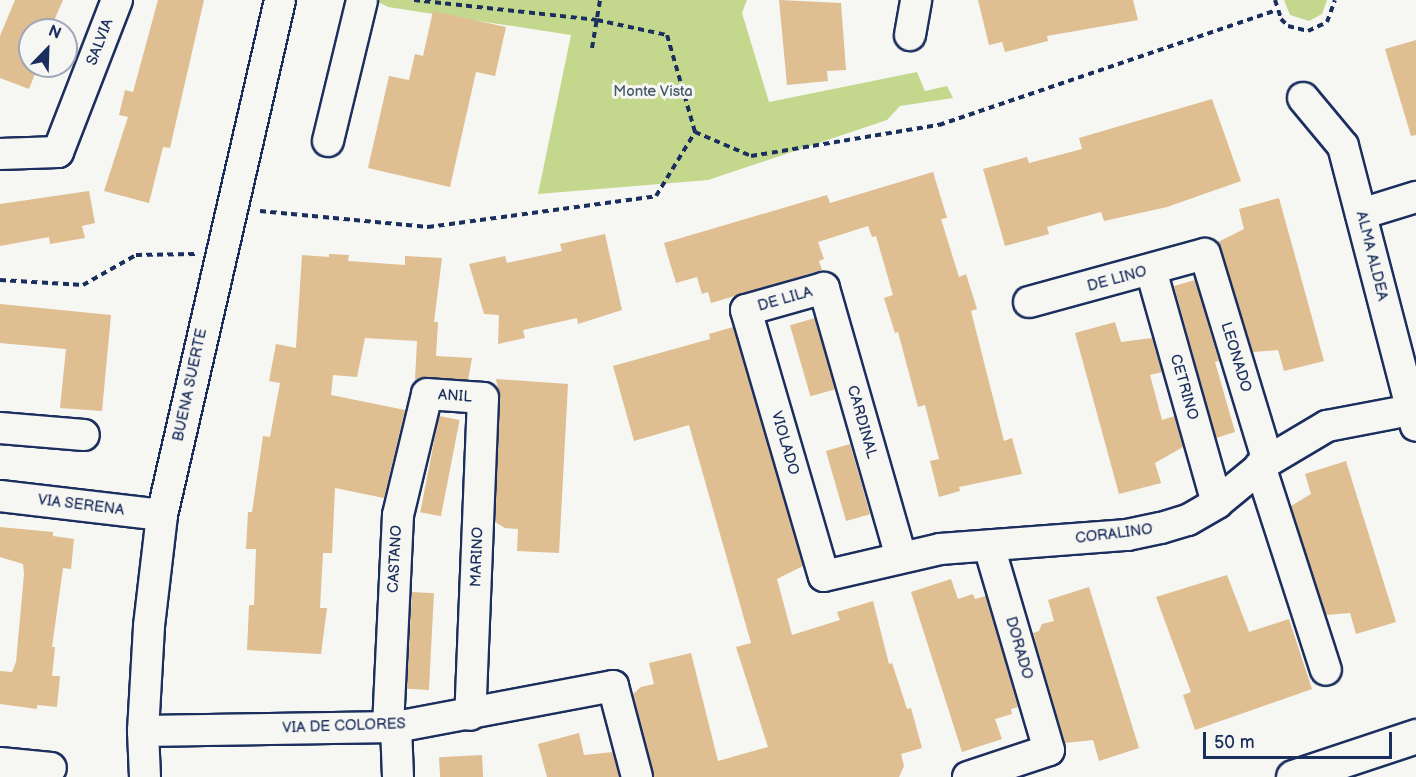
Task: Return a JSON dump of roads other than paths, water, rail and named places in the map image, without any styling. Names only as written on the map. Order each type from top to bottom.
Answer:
[{"type":"main road","points":[[1293,777],[1416,736]]},
{"type":"street","name":"SALVIA","points":[[0,154],[58,152],[117,0]]},
{"type":"street","name":"BUENA SUERTE","points":[[145,777],[142,731],[162,515],[280,0]]},
{"type":"street","points":[[328,141],[362,0]]},
{"type":"street","points":[[910,35],[916,0]]},
{"type":"street","name":"ALMA ALDEA","points":[[1303,98],[1343,146],[1414,418]]},
{"type":"street","points":[[1361,214],[1416,198]]},
{"type":"street","name":"DE LINO","points":[[1029,303],[1204,254]]},
{"type":"street","name":"LEONADO","points":[[1204,254],[1326,670]]},
{"type":"street","name":"CETRINO","points":[[1151,270],[1217,503]]},
{"type":"street","name":"DE LILA","points":[[746,310],[824,288]]},
{"type":"street","name":"CARDINAL","points":[[824,288],[901,556]]},
{"type":"street","name":"VIOLADO","points":[[746,310],[824,576]]},
{"type":"street","name":"ANIL","points":[[427,394],[483,398]]},
{"type":"street","name":"CASTANO","points":[[398,777],[392,727],[398,515],[427,394]]},
{"type":"street","name":"MARINO","points":[[470,716],[483,398]]},
{"type":"street","name":"CORALINO","points":[[824,576],[901,556],[988,546],[1127,535],[1188,520],[1217,503],[1264,464],[1328,426],[1414,418]]},
{"type":"street","points":[[0,428],[84,435]]},
{"type":"street","name":"VIA SERENA","points":[[0,496],[162,515]]},
{"type":"street","name":"DORADO","points":[[968,777],[1049,750],[988,546]]},
{"type":"street","name":"VIA DE COLORES","points":[[142,731],[392,727],[470,716],[613,686],[637,777]]},
{"type":"street","points":[[0,763],[51,768]]},
{"type":"park label","name":"Monte Vista","points":[[653,92]]}]
